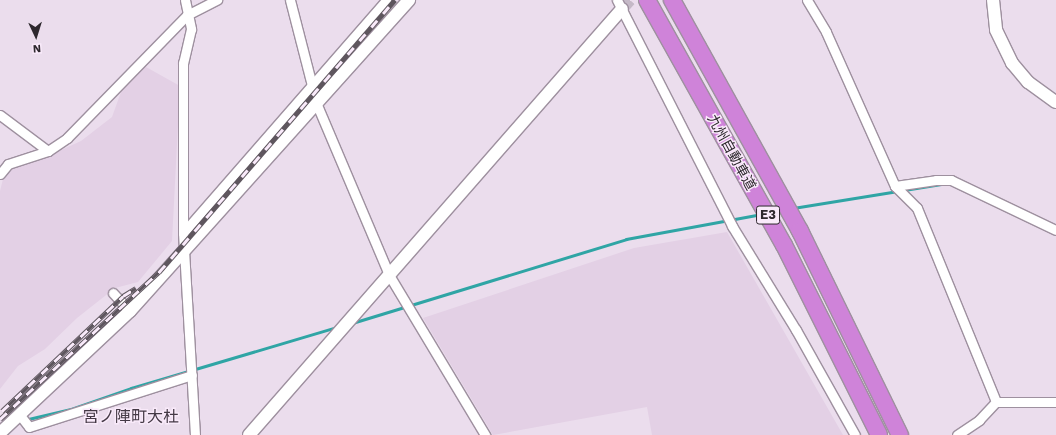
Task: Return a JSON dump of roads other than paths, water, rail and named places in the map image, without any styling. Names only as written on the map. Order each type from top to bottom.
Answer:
[{"type":"highway","name":"九州自動車道","points":[[647,0],[784,245],[878,435]]},
{"type":"highway","name":"九州自動車道","points":[[672,0],[800,231],[900,435]]},
{"type":"street","points":[[185,0],[191,29],[183,63],[183,233],[196,435]]},
{"type":"street","points":[[0,174],[8,164],[48,151],[67,138],[187,15],[217,0]]},
{"type":"street","points":[[290,0],[317,105],[390,275],[485,435]]},
{"type":"street","points":[[183,233],[312,83],[386,0]]},
{"type":"street","points":[[0,433],[130,311],[317,105],[409,0]]},
{"type":"street","points":[[806,0],[826,32],[895,186],[917,208],[996,402]]},
{"type":"street","points":[[993,0],[996,30],[1012,63],[1028,82],[1056,102]]},
{"type":"street","points":[[249,435],[390,275],[620,5],[732,226],[796,330],[855,435]]},
{"type":"street","points":[[0,115],[48,151]]},
{"type":"street","points":[[895,186],[936,180],[951,180],[1056,230]]},
{"type":"street","points":[[113,293],[130,311]]},
{"type":"street","points":[[19,414],[28,427],[192,375]]},
{"type":"street","points":[[957,435],[979,420],[996,402],[1056,402]]},
{"type":"waterway","points":[[793,208],[941,184]]},
{"type":"waterway","points":[[771,212],[783,210]]},
{"type":"waterway","points":[[352,323],[626,239],[762,214]]},
{"type":"waterway","points":[[24,420],[71,409],[131,388],[337,327]]},
{"type":"tunnel","points":[[622,9],[630,0]]},
{"type":"railway","points":[[0,419],[159,272],[395,0]]},
{"type":"railway","points":[[2,411],[123,296],[136,288]]},
{"type":"district","name":"宮ノ陣町大杜","points":[[131,417]]}]
